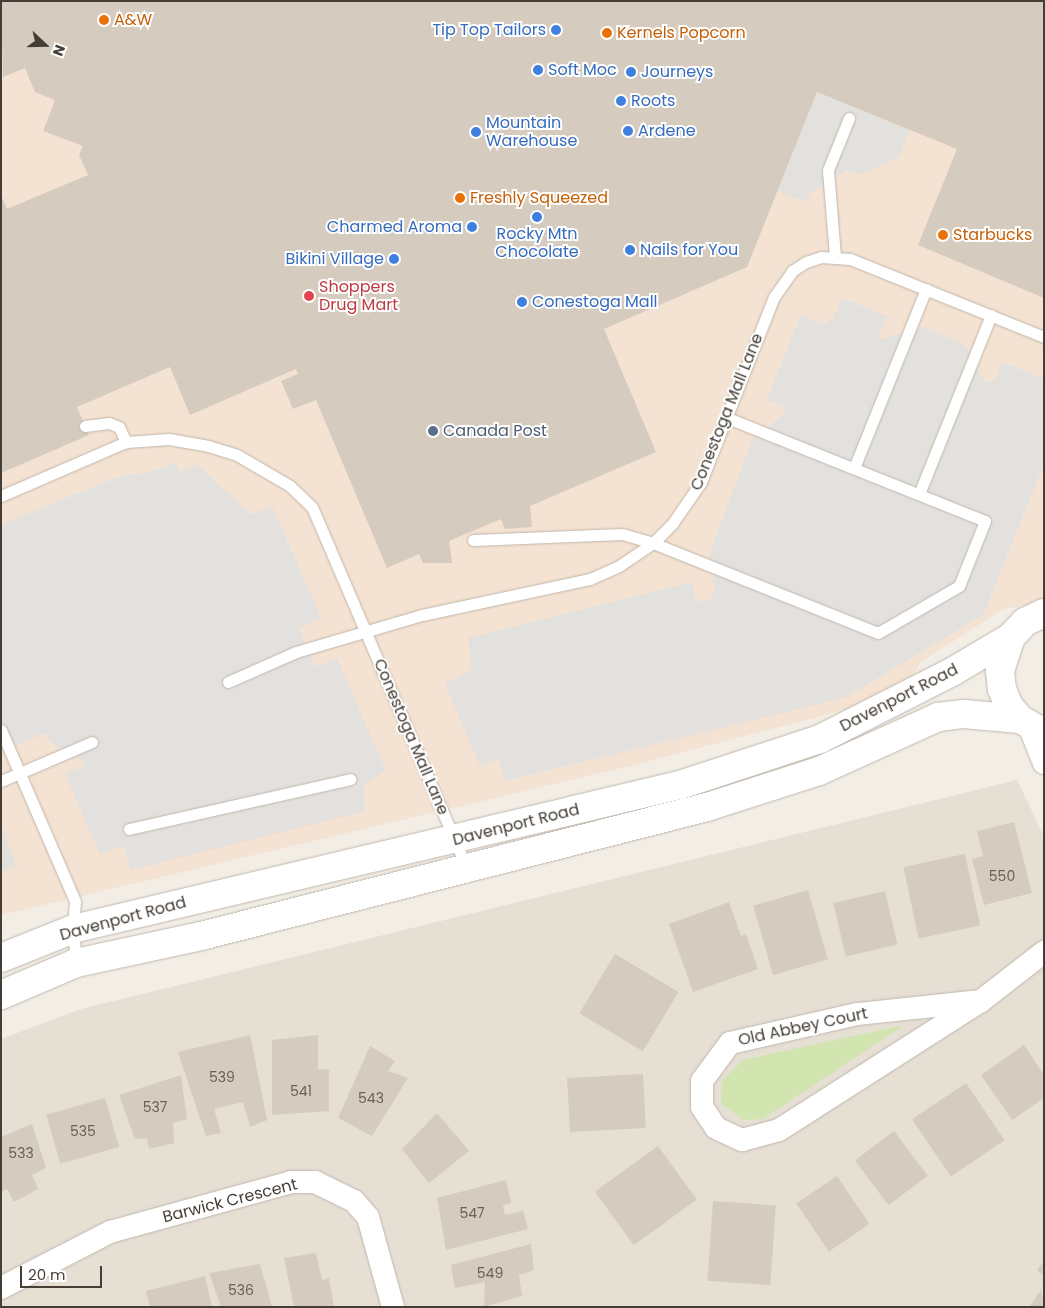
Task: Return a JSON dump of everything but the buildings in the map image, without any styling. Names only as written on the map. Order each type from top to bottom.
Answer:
[{"type":"street","name":"Davenport Road","points":[[1,958],[73,929],[680,785],[820,739],[952,672],[1011,636],[1025,622],[1042,611]]},
{"type":"street","points":[[1011,636],[1000,671],[1002,689],[1009,706],[1031,726],[1044,763]]},
{"type":"street","name":"Davenport Road","points":[[1,995],[76,963],[201,936],[707,807],[819,771],[938,717],[964,714],[1031,726]]},
{"type":"street","name":"Old Abbey Court","points":[[981,1000],[857,1014],[730,1042],[702,1081],[702,1107],[716,1128],[742,1140],[779,1130],[981,1000],[1044,952]]},
{"type":"street","name":"Barwick Crescent","points":[[1,1288],[110,1232],[291,1182],[315,1182],[354,1201],[368,1217],[393,1307]]},
{"type":"lane","points":[[835,256],[828,170],[849,118]]},
{"type":"lane","name":"Conestoga Mall Lane","points":[[366,632],[422,615],[590,579],[619,566],[653,542],[672,524],[697,488],[728,418],[780,284],[792,271],[806,262],[835,256],[850,259],[1044,337]]},
{"type":"lane","points":[[854,468],[926,289]]},
{"type":"lane","points":[[919,494],[991,315]]},
{"type":"lane","points":[[473,540],[622,534],[653,542],[878,633],[959,586],[985,521],[728,418]]},
{"type":"lane","points":[[85,426],[109,423],[119,427],[126,442]]},
{"type":"lane","name":"Conestoga Mall Lane","points":[[1,496],[126,442],[169,439],[208,446],[251,462],[290,486],[312,507],[467,869]]},
{"type":"lane","points":[[228,682],[296,652],[366,632]]},
{"type":"lane","points":[[1,730],[75,902],[73,929],[76,963]]},
{"type":"lane","points":[[1,781],[92,742]]},
{"type":"lane","points":[[129,829],[350,779]]},
{"type":"shaded area","name":"Conestoga Mall","points":[[1,1],[1044,1],[1044,602],[1003,609],[920,663],[901,695],[630,766],[1,915]]},
{"type":"shaded area","points":[[817,92],[910,130],[898,158],[858,175],[847,170],[810,193],[806,202],[778,191]]},
{"type":"shaded area","points":[[842,298],[887,316],[878,337],[883,339],[924,327],[964,344],[984,381],[994,382],[1002,362],[1044,379],[1044,464],[983,615],[846,697],[506,781],[498,759],[480,766],[445,684],[472,669],[468,638],[692,582],[696,602],[710,599],[715,590],[710,552],[752,440],[784,414],[784,407],[767,400],[801,315],[823,324],[833,319]]},
{"type":"shaded area","points":[[175,462],[179,472],[197,464],[249,513],[253,514],[272,506],[321,618],[301,627],[300,630],[314,665],[318,666],[337,658],[386,771],[363,784],[365,811],[130,870],[124,846],[100,854],[65,774],[84,765],[84,761],[50,742],[46,733],[1,752],[1,525],[115,478],[156,470]]},
{"type":"shaded area","points":[[1017,780],[1044,836],[1044,1307],[1,1307],[1,1039],[81,1009]]},
{"type":"shaded area","points":[[1,828],[17,866],[1,872]]},
{"type":"green space","points":[[904,1025],[763,1119],[744,1120],[721,1104],[722,1081],[743,1060]]},
{"type":"place","name":"A&W","points":[[104,20]]},
{"type":"place","name":"Tip Top Tailors","points":[[556,30]]},
{"type":"place","name":"Kernels Popcorn","points":[[607,33]]},
{"type":"place","name":"Soft Moc","points":[[538,70]]},
{"type":"place","name":"Journeys","points":[[631,72]]},
{"type":"place","name":"Roots","points":[[621,101]]},
{"type":"place","name":"Ardene","points":[[628,131]]},
{"type":"place","name":"Mountain Warehouse","points":[[476,132]]},
{"type":"place","name":"Freshly Squeezed","points":[[460,198]]},
{"type":"place","name":"Rocky Mtn Chocolate","points":[[537,217]]},
{"type":"place","name":"Charmed Aroma","points":[[472,227]]},
{"type":"place","name":"Starbucks","points":[[943,235]]},
{"type":"place","name":"Nails for You","points":[[630,250]]},
{"type":"place","name":"Bikini Village","points":[[394,259]]},
{"type":"place","name":"Shoppers Drug Mart","points":[[309,296]]},
{"type":"place","name":"Conestoga Mall","points":[[522,302]]},
{"type":"place","name":"Canada Post","points":[[433,431]]}]
